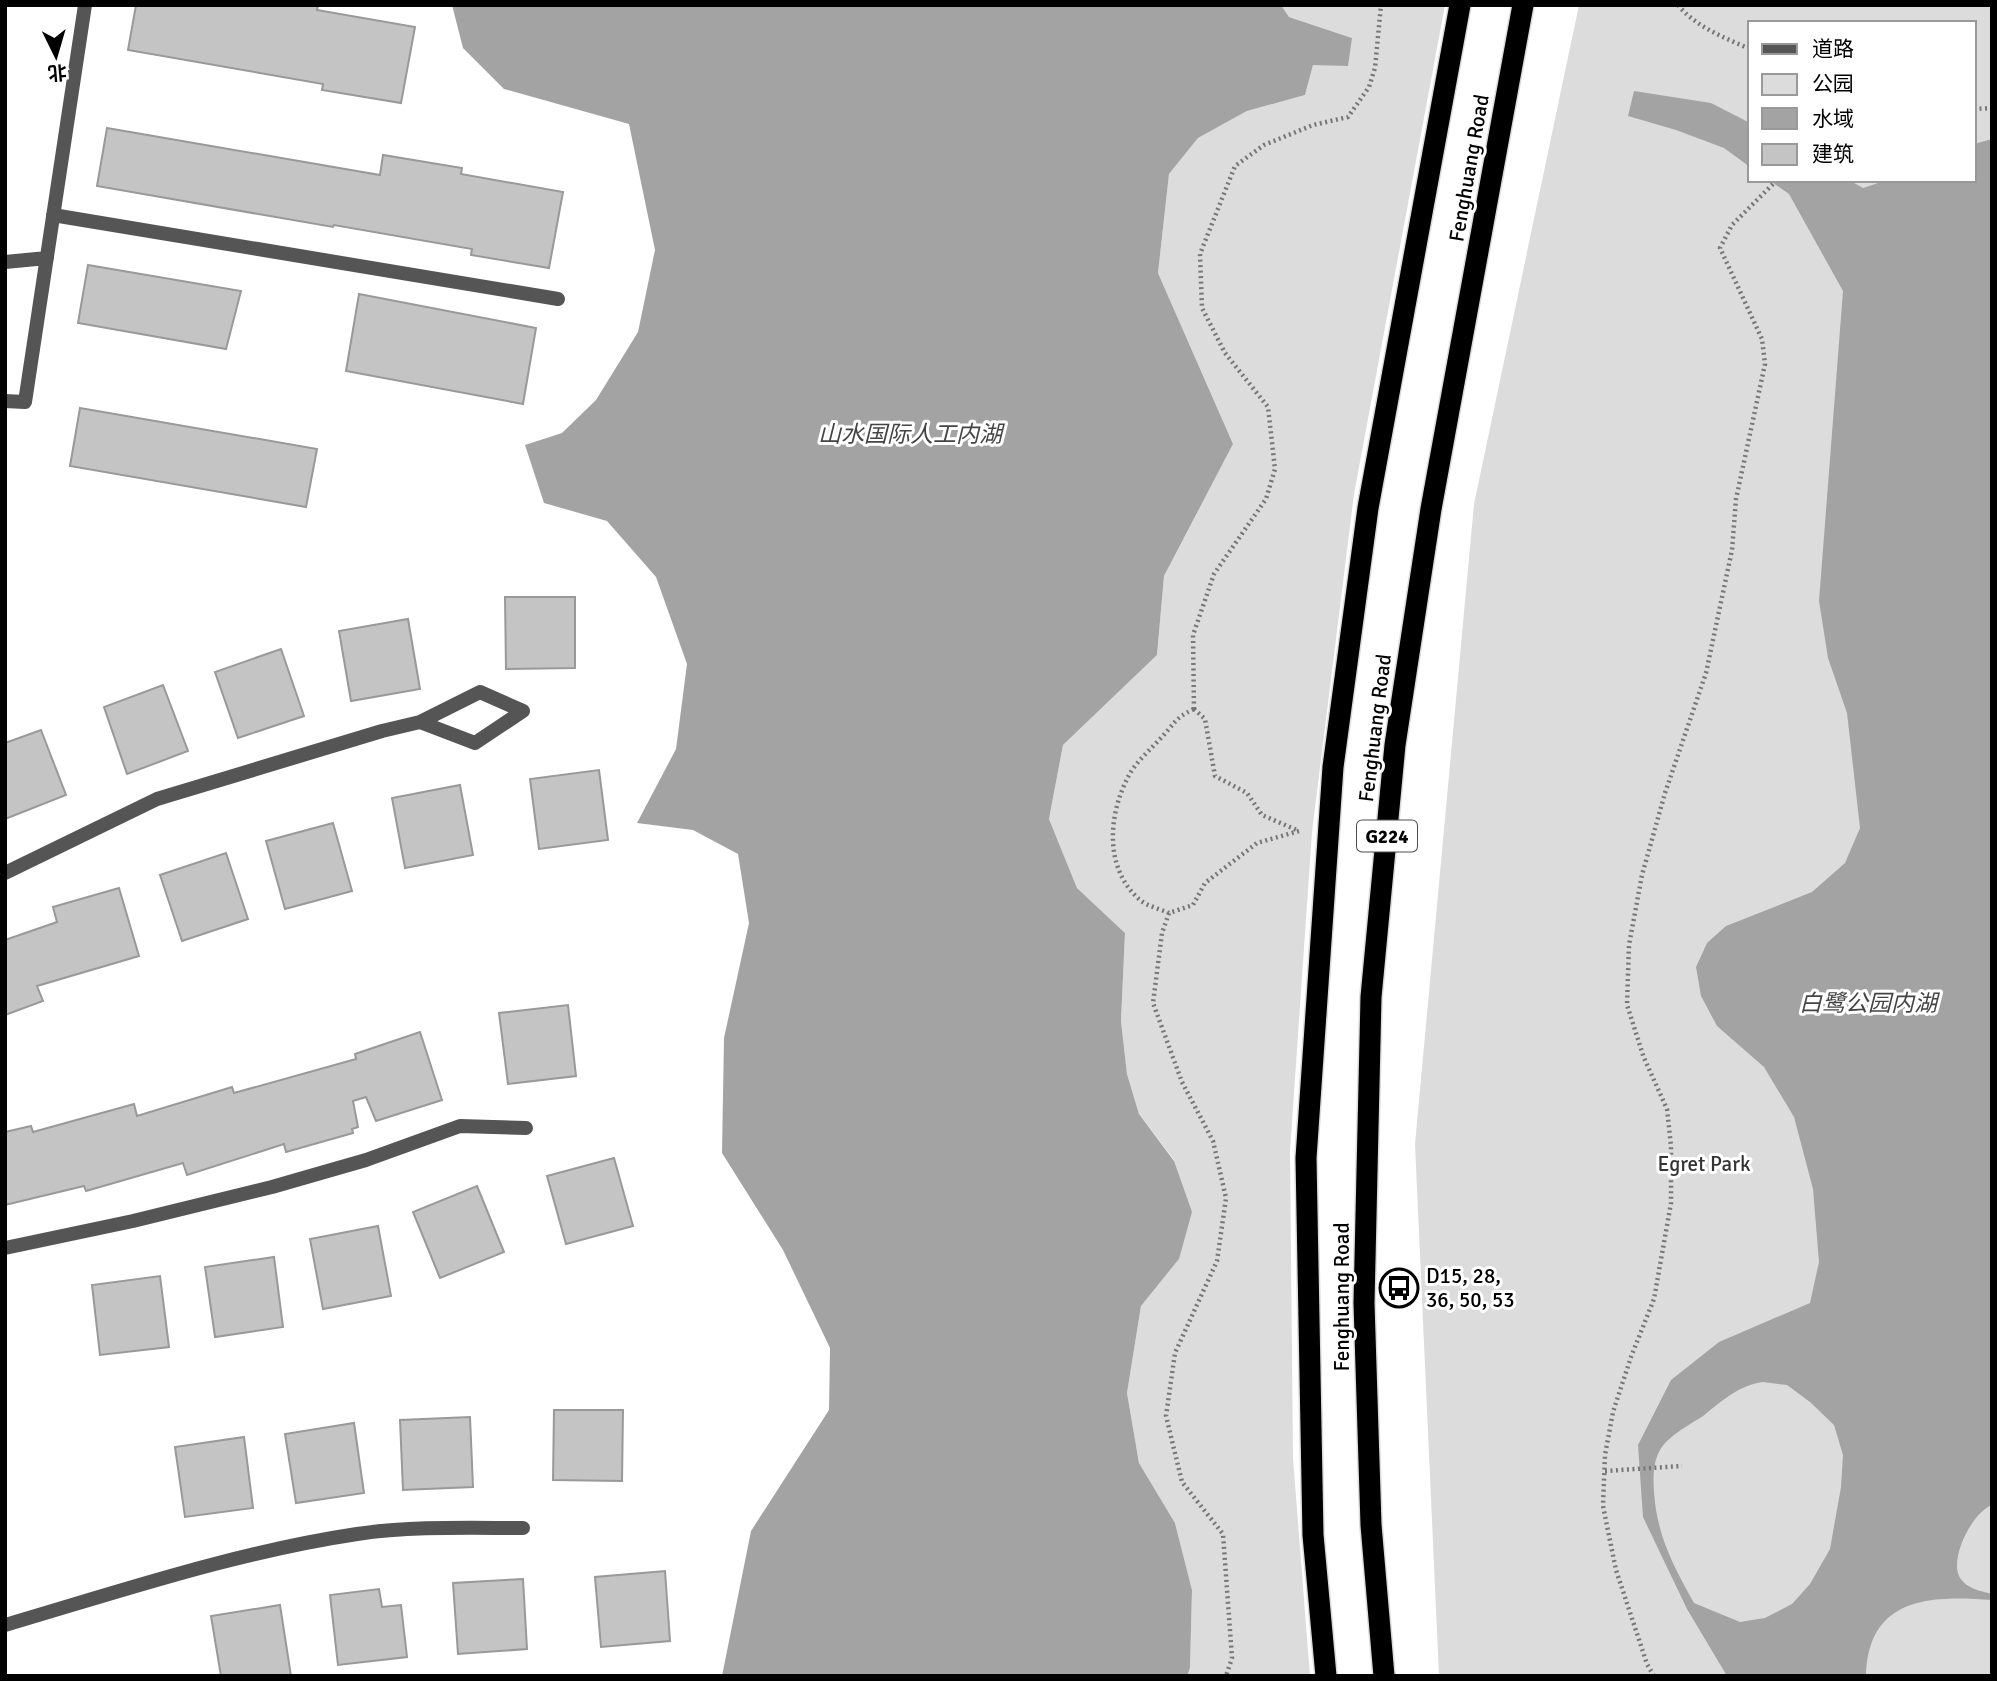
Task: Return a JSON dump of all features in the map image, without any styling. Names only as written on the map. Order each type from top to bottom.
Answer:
[{"type":"highway","name":"Fenghuang Road","points":[[1326,1676],[1313,1535],[1306,1158],[1333,767],[1368,508],[1460,5]]},
{"type":"highway","name":"Fenghuang Road","points":[[1384,1676],[1371,1525],[1364,1303],[1371,997],[1395,745],[1429,522],[1523,5]]},
{"type":"street","points":[[5,401],[25,402],[85,5]]},
{"type":"street","points":[[53,215],[558,299]]},
{"type":"street","points":[[5,262],[47,258]]},
{"type":"street","points":[[5,873],[157,799],[420,722],[480,692],[523,712],[475,743],[420,722]]},
{"type":"street","points":[[5,1248],[133,1222],[272,1187],[366,1160],[460,1126],[526,1128]]},
{"type":"street","points":[[5,1625],[236,1557],[359,1533],[438,1528],[523,1528]]},
{"type":"path","points":[[1194,709],[1177,716],[1167,732],[1129,775],[1114,811],[1112,843],[1118,873],[1141,901],[1169,913],[1193,905],[1205,883],[1256,843],[1299,831],[1262,815],[1247,793],[1215,776],[1205,719],[1194,709],[1193,635],[1214,574],[1266,499],[1275,469],[1268,407],[1225,353],[1202,308],[1199,254],[1235,166],[1264,145],[1313,125],[1348,117],[1369,87],[1376,68],[1381,5]]},
{"type":"path","points":[[1678,5],[1686,15],[1720,36],[1748,48]]},
{"type":"path","points":[[1654,1676],[1647,1664],[1616,1570],[1603,1506],[1613,1412],[1654,1298],[1671,1203],[1671,1146],[1667,1109],[1644,1058],[1627,1005],[1629,945],[1642,875],[1665,793],[1706,673],[1732,550],[1736,499],[1765,364],[1762,340],[1720,248],[1732,226],[1775,182]]},
{"type":"path","points":[[1169,913],[1162,933],[1153,1003],[1182,1082],[1213,1141],[1226,1198],[1217,1261],[1175,1353],[1166,1416],[1182,1482],[1223,1534],[1232,1658],[1226,1676]]},
{"type":"path","points":[[1605,1471],[1682,1466]]},
{"type":"green space","points":[[1281,5],[1445,5],[1354,494],[1312,832],[1290,1151],[1293,1458],[1310,1676],[1187,1676],[1190,1668],[1192,1590],[1175,1523],[1139,1463],[1127,1393],[1141,1306],[1179,1259],[1174,1160],[1139,1114],[1127,1074],[1121,1021],[1125,933],[1077,888],[1049,819],[1063,745],[1157,655],[1164,576],[1233,444],[1158,273],[1169,174],[1198,138],[1247,111],[1305,95],[1313,65],[1352,38],[1289,17]]},
{"type":"green space","name":"Egret Park","points":[[1579,5],[1992,5],[1992,1676],[1439,1676],[1415,1144],[1474,504]]},
{"type":"water","name":"山水国际人工内湖","points":[[452,5],[1281,5],[1289,17],[1352,38],[1348,66],[1313,65],[1305,95],[1247,111],[1198,138],[1169,174],[1158,273],[1233,444],[1164,576],[1157,655],[1063,745],[1049,819],[1077,888],[1125,933],[1121,1021],[1127,1074],[1139,1114],[1174,1161],[1192,1212],[1179,1259],[1141,1306],[1127,1393],[1139,1463],[1175,1523],[1192,1590],[1190,1668],[1187,1676],[722,1676],[751,1531],[829,1410],[830,1348],[783,1250],[722,1153],[724,1038],[749,923],[738,854],[693,830],[637,823],[676,749],[687,664],[656,577],[607,521],[544,503],[525,445],[562,433],[596,400],[638,332],[655,250],[629,124],[504,89],[463,48]]},
{"type":"water","points":[[1634,91],[1711,103],[1748,122],[1748,166],[1724,148],[1628,116]]},
{"type":"water","name":"白鹭公园内湖","points":[[1992,139],[1992,1505],[1971,1525],[1960,1547],[1957,1567],[1959,1576],[1965,1583],[1992,1594],[1992,1600],[1946,1599],[1906,1606],[1890,1616],[1878,1630],[1869,1650],[1866,1676],[1727,1676],[1687,1609],[1643,1517],[1638,1445],[1671,1380],[1719,1342],[1810,1303],[1819,1262],[1813,1189],[1794,1117],[1764,1067],[1717,1026],[1701,996],[1696,967],[1707,943],[1726,926],[1812,892],[1845,863],[1860,828],[1847,713],[1828,658],[1819,601],[1843,291],[1789,194],[1772,182],[1852,182],[1863,188],[1881,182],[1976,182],[1976,143]],"holes":[[[1763,1382],[1787,1385],[1834,1425],[1843,1455],[1841,1487],[1830,1549],[1810,1584],[1792,1604],[1765,1618],[1740,1622],[1694,1603],[1667,1550],[1659,1523],[1654,1473],[1661,1448],[1671,1437],[1724,1399],[1754,1384]]]},
{"type":"building","points":[[136,5],[318,5],[317,10],[415,27],[401,103],[322,90],[323,84],[128,50]]},
{"type":"building","points":[[107,128],[380,175],[383,155],[462,168],[461,174],[563,192],[549,268],[471,255],[472,249],[97,186]]},
{"type":"building","points":[[88,265],[241,291],[226,349],[78,323]]},
{"type":"building","points":[[359,294],[536,328],[523,404],[346,371]]},
{"type":"building","points":[[80,408],[317,449],[306,507],[70,466]]},
{"type":"building","points":[[505,597],[575,597],[575,668],[506,669]]},
{"type":"building","points":[[408,619],[420,689],[351,701],[339,631]]},
{"type":"building","points":[[281,649],[304,716],[238,738],[215,672]]},
{"type":"building","points":[[163,685],[188,751],[127,774],[104,707]]},
{"type":"building","points":[[41,730],[66,795],[5,819],[5,743]]},
{"type":"building","points":[[599,770],[608,840],[539,849],[530,779]]},
{"type":"building","points":[[460,785],[473,855],[405,868],[392,798]]},
{"type":"building","points":[[333,823],[352,891],[285,909],[266,841]]},
{"type":"building","points":[[226,853],[248,919],[182,941],[160,875]]},
{"type":"building","points":[[119,888],[139,956],[37,986],[43,1001],[5,1015],[5,940],[57,922],[53,907]]},
{"type":"building","points":[[568,1005],[576,1076],[508,1084],[499,1013]]},
{"type":"building","points":[[420,1032],[442,1100],[376,1121],[366,1097],[353,1101],[358,1127],[352,1129],[353,1133],[286,1152],[284,1144],[187,1175],[183,1163],[86,1191],[84,1186],[5,1205],[5,1132],[31,1126],[33,1132],[134,1104],[137,1116],[232,1087],[234,1093],[356,1059],[355,1054]]},
{"type":"building","points":[[614,1158],[633,1226],[566,1244],[547,1176]]},
{"type":"building","points":[[477,1186],[504,1252],[440,1278],[413,1212]]},
{"type":"building","points":[[378,1226],[391,1296],[323,1309],[310,1239]]},
{"type":"building","points":[[274,1257],[283,1327],[215,1337],[205,1267]]},
{"type":"building","points":[[160,1276],[169,1347],[100,1355],[92,1285]]},
{"type":"building","points":[[554,1410],[623,1410],[622,1481],[553,1480]]},
{"type":"building","points":[[470,1417],[473,1487],[403,1490],[400,1420]]},
{"type":"building","points":[[354,1423],[364,1493],[296,1503],[285,1434]]},
{"type":"building","points":[[244,1437],[253,1508],[185,1517],[175,1447]]},
{"type":"building","points":[[665,1571],[670,1641],[601,1647],[595,1577]]},
{"type":"building","points":[[523,1579],[527,1649],[458,1654],[453,1583]]},
{"type":"building","points":[[379,1589],[382,1607],[401,1605],[407,1657],[338,1665],[330,1595]]},
{"type":"building","points":[[280,1605],[291,1676],[221,1676],[211,1616]]},
{"type":"place","name":"D15, 28, 36, 50, 53","points":[[1399,1288]]}]
